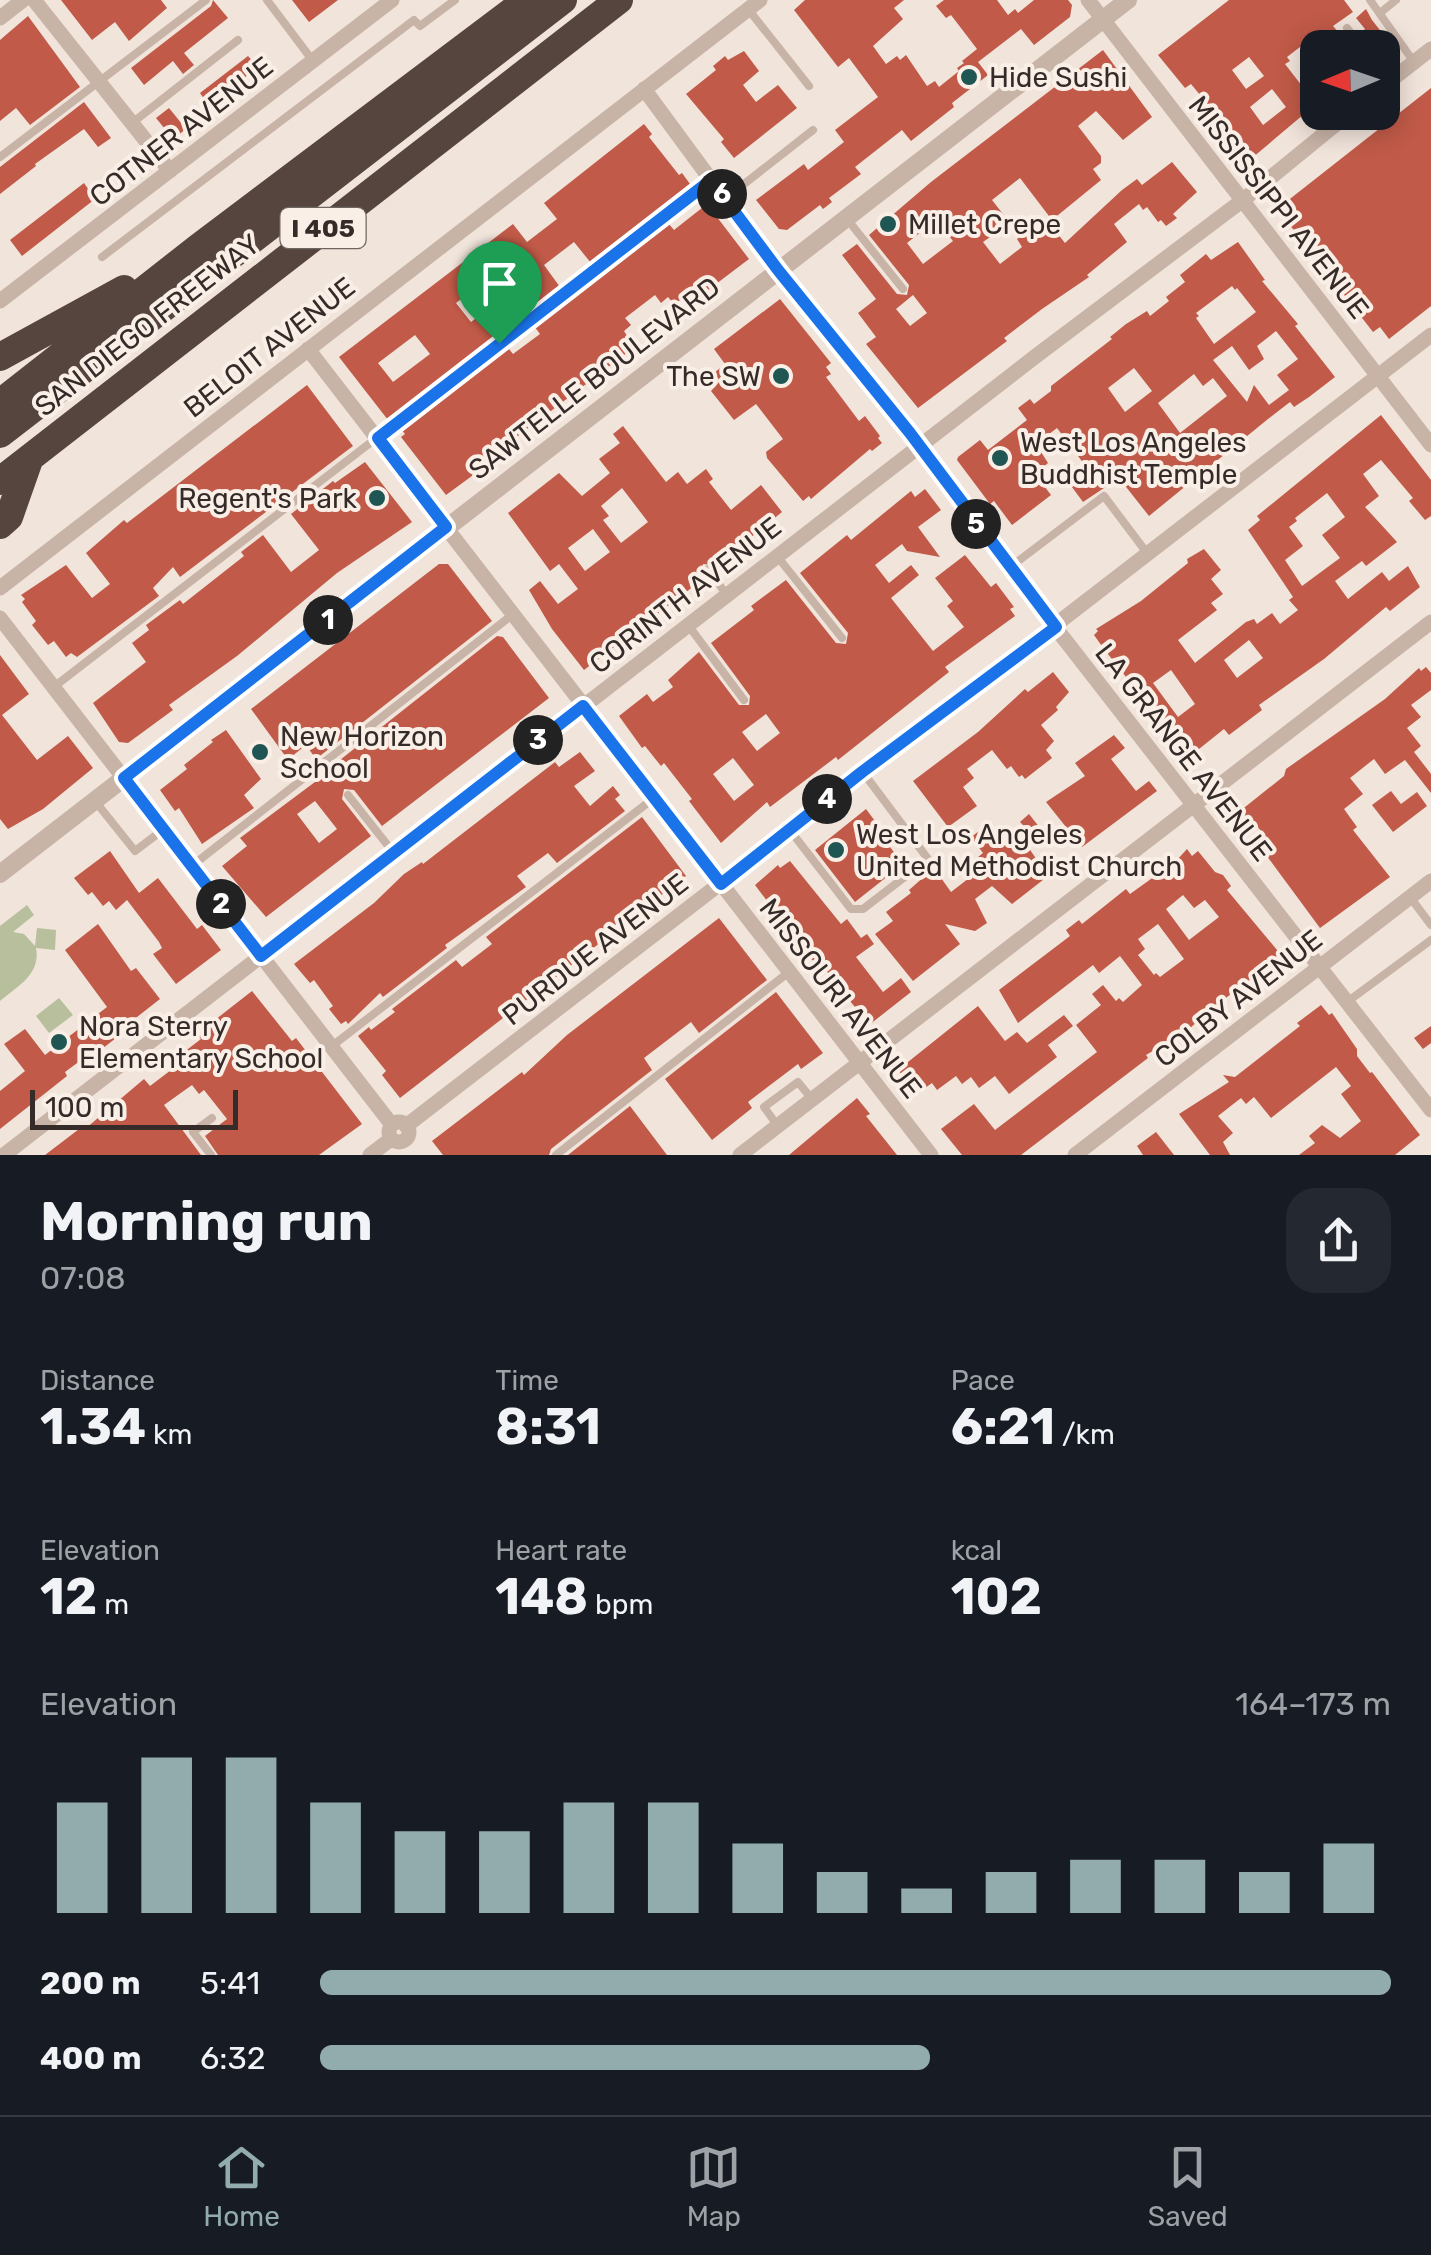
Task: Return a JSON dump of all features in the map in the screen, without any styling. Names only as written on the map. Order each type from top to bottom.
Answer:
[{"type":"highway","name":"SAN DIEGO FREEWAY","points":[[0,403],[526,0]]},
{"type":"highway","points":[[0,434],[563,0]]},
{"type":"highway","points":[[0,459],[596,0]]},
{"type":"highway","name":"SAN DIEGO FREEWAY","points":[[0,482],[620,0]]},
{"type":"highway","points":[[0,357],[199,247]]},
{"type":"highway","points":[[0,524],[9,517],[29,460]]},
{"type":"street","points":[[0,18],[24,0]]},
{"type":"street","points":[[34,0],[170,172]]},
{"type":"street","name":"COTNER AVENUE","points":[[0,301],[392,0]]},
{"type":"street","name":"MISSISSIPPI AVENUE","points":[[1088,0],[1431,445]]},
{"type":"street","name":"SAWTELLE BOULEVARD","points":[[0,874],[1128,0]]},
{"type":"street","name":"BELOIT AVENUE","points":[[0,588],[754,5]]},
{"type":"street","points":[[1400,71],[1431,49]]},
{"type":"street","name":"LA GRANGE AVENUE","points":[[644,89],[778,270],[919,446],[1009,568],[1431,1110]]},
{"type":"street","name":"CORINTH AVENUE","points":[[4,1155],[1328,130]]},
{"type":"street","name":"PURDUE AVENUE","points":[[370,1155],[788,828],[1056,627],[1431,335]]},
{"type":"street","name":"MISSOURI AVENUE","points":[[308,349],[931,1155]]},
{"type":"street","points":[[0,618],[416,1155]]},
{"type":"street","points":[[740,1155],[1431,622]]},
{"type":"street","name":"COLBY AVENUE","points":[[1075,1155],[1431,881]]},
{"type":"lane","points":[[0,157],[206,0]]},
{"type":"lane","points":[[267,0],[313,60]]},
{"type":"lane","points":[[102,257],[414,20],[420,26],[455,0]]},
{"type":"lane","points":[[1370,0],[1414,62]]},
{"type":"lane","points":[[1380,13],[1396,0]]},
{"type":"lane","points":[[754,5],[809,86]]},
{"type":"lane","points":[[132,123],[238,40]]},
{"type":"lane","points":[[725,199],[813,130]]},
{"type":"lane","points":[[55,686],[711,180]]},
{"type":"lane","points":[[846,218],[903,289]]},
{"type":"lane","points":[[1009,568],[1104,496],[1148,555]]},
{"type":"lane","points":[[777,556],[842,638]]},
{"type":"lane","points":[[708,569],[727,595]]},
{"type":"lane","points":[[193,866],[513,614]]},
{"type":"lane","points":[[688,625],[744,700]]},
{"type":"lane","points":[[788,828],[851,909],[863,909],[928,858],[862,772]]},
{"type":"lane","points":[[348,795],[393,852]]},
{"type":"lane","points":[[332,1046],[654,798]]},
{"type":"lane","points":[[95,801],[135,851],[164,830]]},
{"type":"lane","points":[[1410,897],[1431,925]]},
{"type":"lane","points":[[1347,1002],[1431,940]]},
{"type":"lane","points":[[556,1155],[790,972]]},
{"type":"lane","points":[[211,1155],[193,1132],[212,1118]]},
{"type":"green space","points":[[27,905],[34,915],[13,932],[24,934],[35,946],[37,928],[56,930],[55,950],[36,948],[32,972],[0,1001],[0,926]]},
{"type":"green space","points":[[59,998],[73,1015],[49,1033],[36,1016]]},
{"type":"building","points":[[61,0],[161,0],[167,8],[129,41],[115,22],[92,40]]},
{"type":"building","points":[[213,0],[228,18],[184,53],[194,65],[183,74],[173,61],[144,85],[131,68],[211,6]]},
{"type":"building","points":[[292,0],[338,0],[309,22]]},
{"type":"building","points":[[805,0],[904,0],[894,8],[903,19],[873,46],[886,64],[906,55],[927,86],[935,81],[939,87],[977,49],[951,15],[946,18],[936,6],[944,0],[997,0],[1008,15],[1015,9],[1018,13],[1034,0],[1068,0],[1072,5],[1070,17],[1034,45],[1021,29],[978,62],[988,75],[952,103],[954,107],[911,141],[902,130],[855,167],[861,174],[829,198],[832,202],[823,209],[820,205],[787,230],[779,229],[756,200],[804,164],[808,170],[844,142],[835,130],[878,97],[849,58],[838,67],[794,10]]},
{"type":"building","points":[[1229,0],[1344,0],[1353,12],[1333,26],[1336,30],[1300,30],[1300,47],[1287,57],[1290,61],[1285,64],[1300,83],[1300,118],[1252,158],[1191,84],[1185,88],[1158,55]],"holes":[[[1249,57],[1264,76],[1246,89],[1232,70]],[[1272,89],[1286,107],[1263,125],[1250,107]]]},
{"type":"building","points":[[1366,9],[1380,30],[1364,30],[1356,18]]},
{"type":"building","points":[[28,16],[80,87],[30,125],[16,108],[0,121],[0,40]]},
{"type":"building","points":[[1103,50],[1152,117],[1123,140],[1096,111],[1078,126],[1101,156],[1101,163],[1093,169],[1101,180],[1052,220],[1020,178],[992,200],[1010,223],[983,242],[1000,264],[1022,247],[1017,239],[1045,218],[1065,243],[1122,190],[1137,179],[1142,185],[1172,162],[1197,192],[1166,226],[1139,204],[1114,224],[1127,242],[1089,277],[1004,338],[1007,341],[918,408],[866,344],[876,337],[858,313],[876,299],[842,255],[857,244],[897,294],[907,295],[909,285],[869,235],[931,182]],"holes":[[[936,220],[953,241],[923,264],[907,243]],[[913,295],[927,313],[910,326],[896,309]]]},
{"type":"building","points":[[744,51],[759,71],[743,85],[756,102],[778,85],[797,108],[734,158],[721,142],[724,139],[686,94],[716,70],[713,66],[725,56],[728,60]]},
{"type":"building","points":[[248,56],[258,67],[209,106],[200,93]]},
{"type":"building","points":[[1431,88],[1431,306],[1389,339],[1380,327],[1373,332],[1282,215],[1286,202],[1378,130],[1400,130],[1400,112]]},
{"type":"building","points":[[84,102],[111,138],[98,147],[84,129],[0,194],[0,167]]},
{"type":"building","points":[[169,108],[186,129],[173,139],[156,118]]},
{"type":"building","points":[[644,124],[652,134],[649,137],[690,184],[591,263],[574,242],[544,265],[560,287],[388,420],[339,357],[513,224],[527,242],[557,219],[544,203]],"holes":[[[508,262],[523,281],[471,322],[456,303]],[[415,335],[430,354],[393,382],[378,363]]]},
{"type":"building","points":[[84,183],[95,199],[22,256],[10,240]]},
{"type":"building","points":[[707,204],[749,259],[687,306],[682,299],[674,304],[668,297],[661,303],[655,295],[625,318],[631,325],[624,331],[629,339],[622,344],[628,352],[446,495],[401,437],[405,434],[401,429],[503,350],[509,349],[513,354],[540,334],[534,326],[668,223],[674,230]]},
{"type":"building","points":[[1238,242],[1265,280],[1262,281],[1335,377],[1294,407],[1290,402],[1149,516],[1119,478],[1083,502],[1069,483],[1087,468],[1057,428],[1036,444],[1048,463],[1035,474],[1051,495],[1012,525],[994,501],[990,504],[958,457],[980,440],[988,450],[1027,420],[1018,408],[1030,399],[1034,404],[1051,391],[1051,386],[1126,324],[1147,311],[1150,316],[1169,301],[1166,297],[1185,282],[1180,275],[1206,254],[1211,260]],"holes":[[[1232,286],[1256,312],[1214,344],[1196,313]],[[1276,331],[1298,359],[1277,375],[1289,390],[1269,405],[1254,385],[1247,402],[1213,360],[1232,346],[1249,370],[1264,359],[1257,346]],[[1134,368],[1152,391],[1125,412],[1108,388]],[[1194,374],[1203,386],[1213,378],[1227,396],[1180,433],[1158,403]]]},
{"type":"building","name":"The SW","points":[[780,299],[831,363],[826,367],[831,374],[826,377],[859,421],[865,416],[882,443],[811,499],[809,496],[803,501],[767,458],[766,452],[783,439],[756,404],[734,420],[711,391],[720,381],[714,373],[725,364],[714,349]]},
{"type":"building","points":[[307,385],[353,446],[180,577],[173,567],[153,588],[159,596],[77,657],[71,653],[66,657],[54,641],[48,645],[32,625],[36,621],[21,595],[66,565],[92,598],[110,584],[86,553],[124,520],[127,523]]},
{"type":"building","points":[[1381,415],[1431,480],[1431,516],[1425,520],[1409,501],[1413,498],[1381,460],[1363,474],[1379,496],[1365,507],[1397,542],[1366,566],[1362,561],[1335,581],[1348,599],[1382,572],[1389,581],[1408,566],[1420,587],[1390,611],[1386,607],[1324,659],[1259,705],[1262,710],[1229,735],[1224,729],[1189,757],[1094,635],[1096,629],[1141,601],[1188,563],[1187,559],[1204,549],[1221,570],[1211,579],[1223,594],[1211,603],[1217,610],[1178,640],[1195,663],[1246,622],[1254,619],[1257,624],[1272,613],[1280,624],[1298,610],[1248,530],[1260,520],[1257,516]],"holes":[[[1327,493],[1345,517],[1322,535],[1340,558],[1302,586],[1285,560],[1303,546],[1289,527]],[[1249,640],[1263,658],[1237,678],[1224,660]],[[1171,670],[1195,704],[1178,717],[1153,683]]]},
{"type":"building","points":[[623,426],[666,482],[678,472],[687,484],[706,469],[713,479],[709,482],[731,510],[761,485],[782,512],[728,556],[714,565],[703,564],[702,574],[692,582],[694,586],[584,670],[552,629],[529,590],[540,581],[558,604],[578,589],[559,564],[550,571],[508,513],[559,473],[582,496],[610,473],[599,459],[620,443],[613,434]],"holes":[[[622,488],[648,522],[621,543],[603,520],[609,516],[601,506]],[[593,529],[610,552],[585,571],[568,548]]]},
{"type":"building","points":[[365,462],[412,522],[337,573],[237,656],[169,705],[173,710],[128,743],[119,742],[93,703],[146,662],[132,643],[149,630],[146,625],[180,600],[183,604],[244,556],[241,552],[263,535],[291,572],[319,550],[291,514]]},
{"type":"building","points":[[925,489],[941,510],[918,527],[940,557],[907,551],[902,544],[875,565],[889,583],[911,565],[919,575],[891,598],[933,651],[964,627],[947,606],[953,601],[935,578],[965,555],[991,587],[996,583],[1014,607],[1010,609],[1015,616],[945,667],[949,672],[838,760],[836,757],[770,807],[767,802],[721,843],[664,763],[661,766],[645,746],[642,748],[619,716],[647,694],[653,702],[673,687],[668,680],[699,652],[739,705],[749,705],[750,696],[711,643],[786,580],[836,643],[846,644],[848,633],[800,573],[847,535],[851,540],[911,491],[915,497]],"holes":[[[766,714],[780,733],[757,751],[742,732]],[[733,758],[754,785],[734,801],[713,774]]]},
{"type":"building","points":[[439,564],[448,564],[492,621],[316,759],[306,745],[286,757],[251,709]]},
{"type":"building","points":[[497,636],[503,637],[549,698],[382,826],[354,790],[344,789],[342,799],[371,836],[266,917],[222,866],[247,846],[240,838]],"holes":[[[315,801],[337,829],[319,843],[297,814]]]},
{"type":"building","points":[[0,655],[29,694],[2,715],[37,760],[68,736],[93,768],[43,809],[8,829],[0,819]]},
{"type":"building","points":[[1426,667],[1431,673],[1431,690],[1411,705],[1421,717],[1407,728],[1421,746],[1414,752],[1431,774],[1431,793],[1405,760],[1385,774],[1374,759],[1350,778],[1363,794],[1344,809],[1357,827],[1353,830],[1390,877],[1320,928],[1261,848],[1269,842],[1255,823],[1246,829],[1235,815],[1284,776],[1286,769],[1385,699],[1419,668],[1421,671]]},
{"type":"building","points":[[1053,672],[1069,692],[1056,707],[1058,710],[1041,725],[1054,741],[1046,750],[1052,758],[1025,779],[1011,766],[1007,769],[992,750],[967,769],[974,778],[963,787],[977,806],[948,827],[913,781],[978,732],[1025,689],[1028,692]]},
{"type":"building","points":[[226,730],[261,779],[244,795],[254,808],[202,844],[179,808],[175,811],[160,790]]},
{"type":"building","points":[[1114,735],[1125,748],[1111,759],[1136,791],[1149,781],[1157,791],[1082,847],[1046,802],[1085,776],[1075,763]]},
{"type":"building","points":[[580,752],[595,771],[574,786],[590,806],[613,786],[620,795],[615,799],[625,811],[557,863],[548,853],[517,876],[526,887],[445,945],[447,948],[383,997],[380,993],[348,1024],[341,1024],[314,980],[310,983],[294,964],[374,903],[404,874],[423,864],[555,762],[559,767]]},
{"type":"building","points":[[1391,791],[1401,804],[1417,792],[1427,806],[1393,832],[1372,805]]},
{"type":"building","points":[[866,809],[903,864],[855,902],[815,850]]},
{"type":"building","points":[[1029,814],[1040,828],[1024,841],[1048,876],[1012,904],[992,886],[975,899],[987,923],[975,931],[945,924],[960,944],[913,981],[875,934],[893,921],[886,912],[934,868],[951,892],[973,875],[966,867],[983,853],[971,837],[982,829],[996,847],[1023,825],[1020,822]]},
{"type":"building","points":[[642,817],[686,876],[400,1098],[382,1075],[386,1071],[358,1036],[395,1012],[392,1009],[456,960],[462,967],[492,944],[486,937]]},
{"type":"building","points":[[953,828],[962,839],[950,848],[941,836]]},
{"type":"building","points":[[1187,849],[1192,856],[1198,851],[1215,872],[1223,875],[1231,886],[1227,890],[1282,956],[1188,1030],[1146,1055],[1148,1058],[1021,1155],[962,1155],[941,1129],[974,1104],[995,1130],[1097,1052],[1076,1025],[1101,1005],[1092,994],[1103,985],[1116,1001],[1119,998],[1123,1002],[1142,985],[1120,956],[1099,973],[1093,965],[1018,1023],[999,990],[1070,936],[1066,930],[1079,920],[1082,924],[1126,889],[1130,894]],"holes":[[[1183,895],[1194,908],[1205,900],[1219,917],[1189,940],[1166,909]],[[1158,924],[1184,959],[1160,977],[1138,955],[1145,949],[1138,939]]]},
{"type":"building","points":[[110,851],[139,893],[158,878],[197,929],[202,925],[221,950],[176,984],[153,954],[162,948],[159,942],[127,900],[116,910],[109,901],[103,906],[74,878]]},
{"type":"building","points":[[790,861],[841,924],[847,919],[861,938],[867,934],[874,944],[856,957],[883,992],[901,978],[911,992],[869,1025],[821,964],[810,958],[755,885],[778,865],[780,868]]},
{"type":"building","points":[[719,918],[767,980],[699,1033],[691,1022],[644,1058],[652,1070],[551,1149],[549,1155],[443,1155],[432,1141],[522,1072],[524,1075],[567,1035]]},
{"type":"building","points":[[98,924],[131,971],[136,968],[160,999],[98,1052],[96,1049],[65,1072],[67,1076],[0,1129],[0,1091],[25,1071],[4,1044],[25,1029],[45,1055],[107,1007],[65,950]]},
{"type":"building","points":[[252,991],[292,1041],[296,1038],[362,1124],[319,1155],[218,1155],[205,1136],[227,1119],[204,1090],[199,1094],[192,1085],[164,1105],[201,1155],[45,1155],[83,1126],[85,1129],[144,1079],[150,1086],[179,1064],[175,1059],[201,1039],[197,1034]]},
{"type":"building","points":[[776,992],[823,1053],[801,1069],[798,1064],[748,1102],[752,1108],[712,1140],[665,1079]]},
{"type":"building","points":[[1321,1005],[1329,1015],[1332,1013],[1357,1049],[1357,1056],[1420,1135],[1395,1155],[1299,1155],[1315,1143],[1309,1136],[1322,1125],[1340,1138],[1361,1121],[1341,1094],[1351,1086],[1336,1067],[1271,1118],[1254,1097],[1246,1104],[1241,1098],[1218,1116],[1233,1133],[1223,1142],[1230,1155],[1210,1155],[1179,1114],[1229,1082],[1223,1075],[1235,1077]]},
{"type":"building","points":[[978,1006],[1005,1041],[1017,1032],[1027,1043],[1064,1015],[1073,1026],[1048,1045],[1057,1057],[1009,1094],[995,1076],[979,1088],[971,1077],[962,1084],[956,1076],[937,1090],[932,1083],[925,1088],[919,1081],[910,1085],[898,1070]]},
{"type":"building","points":[[1431,1026],[1431,1043],[1423,1049],[1414,1038]]},
{"type":"building","points":[[857,1098],[897,1155],[789,1155]]},
{"type":"building","points":[[630,1106],[667,1155],[568,1155]]},
{"type":"building","points":[[1156,1132],[1174,1155],[1143,1155],[1137,1146]]},
{"type":"place","name":"Hide Sushi","points":[[969,77]]},
{"type":"place","name":"Millet Crepe","points":[[888,224]]},
{"type":"place","name":"The SW","points":[[781,376]]},
{"type":"place","name":"West Los Angeles Buddhist Temple","points":[[1000,458]]},
{"type":"place","name":"Regent's Park","points":[[377,498]]},
{"type":"place","name":"New Horizon School","points":[[260,752]]},
{"type":"place","name":"West Los Angeles United Methodist Church","points":[[836,850]]},
{"type":"place","name":"Nora Sterry Elementary School","points":[[59,1042]]},
{"type":"route","points":[[711,180],[1056,627],[788,828],[721,884],[583,706],[261,956],[124,778],[446,527],[378,438],[499,343],[711,180]]}]
